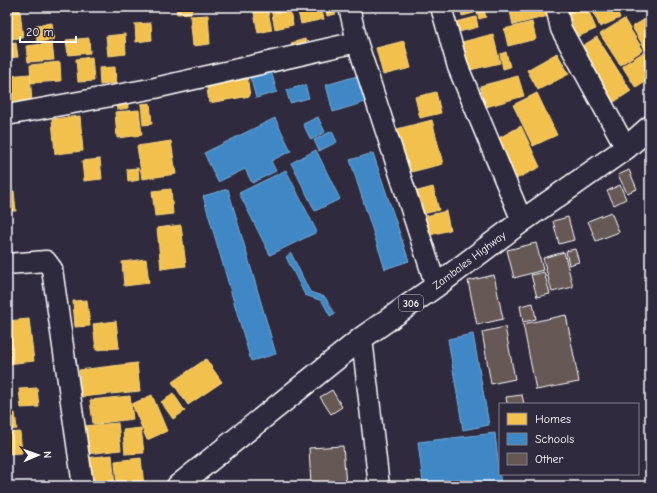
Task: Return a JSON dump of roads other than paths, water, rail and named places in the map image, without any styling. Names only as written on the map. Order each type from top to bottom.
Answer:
[{"type":"main road","name":"Zambales Highway","points":[[178,486],[362,338],[436,286],[522,221],[626,148],[650,127]]},
{"type":"street","points":[[349,7],[357,42],[436,286]]},
{"type":"street","points":[[441,7],[458,67],[522,221]]},
{"type":"street","points":[[556,7],[561,29],[626,148]]},
{"type":"street","points":[[7,115],[154,88],[357,42]]},
{"type":"street","points":[[7,264],[46,261],[52,269],[83,486]]},
{"type":"street","points":[[362,338],[379,486]]}]
